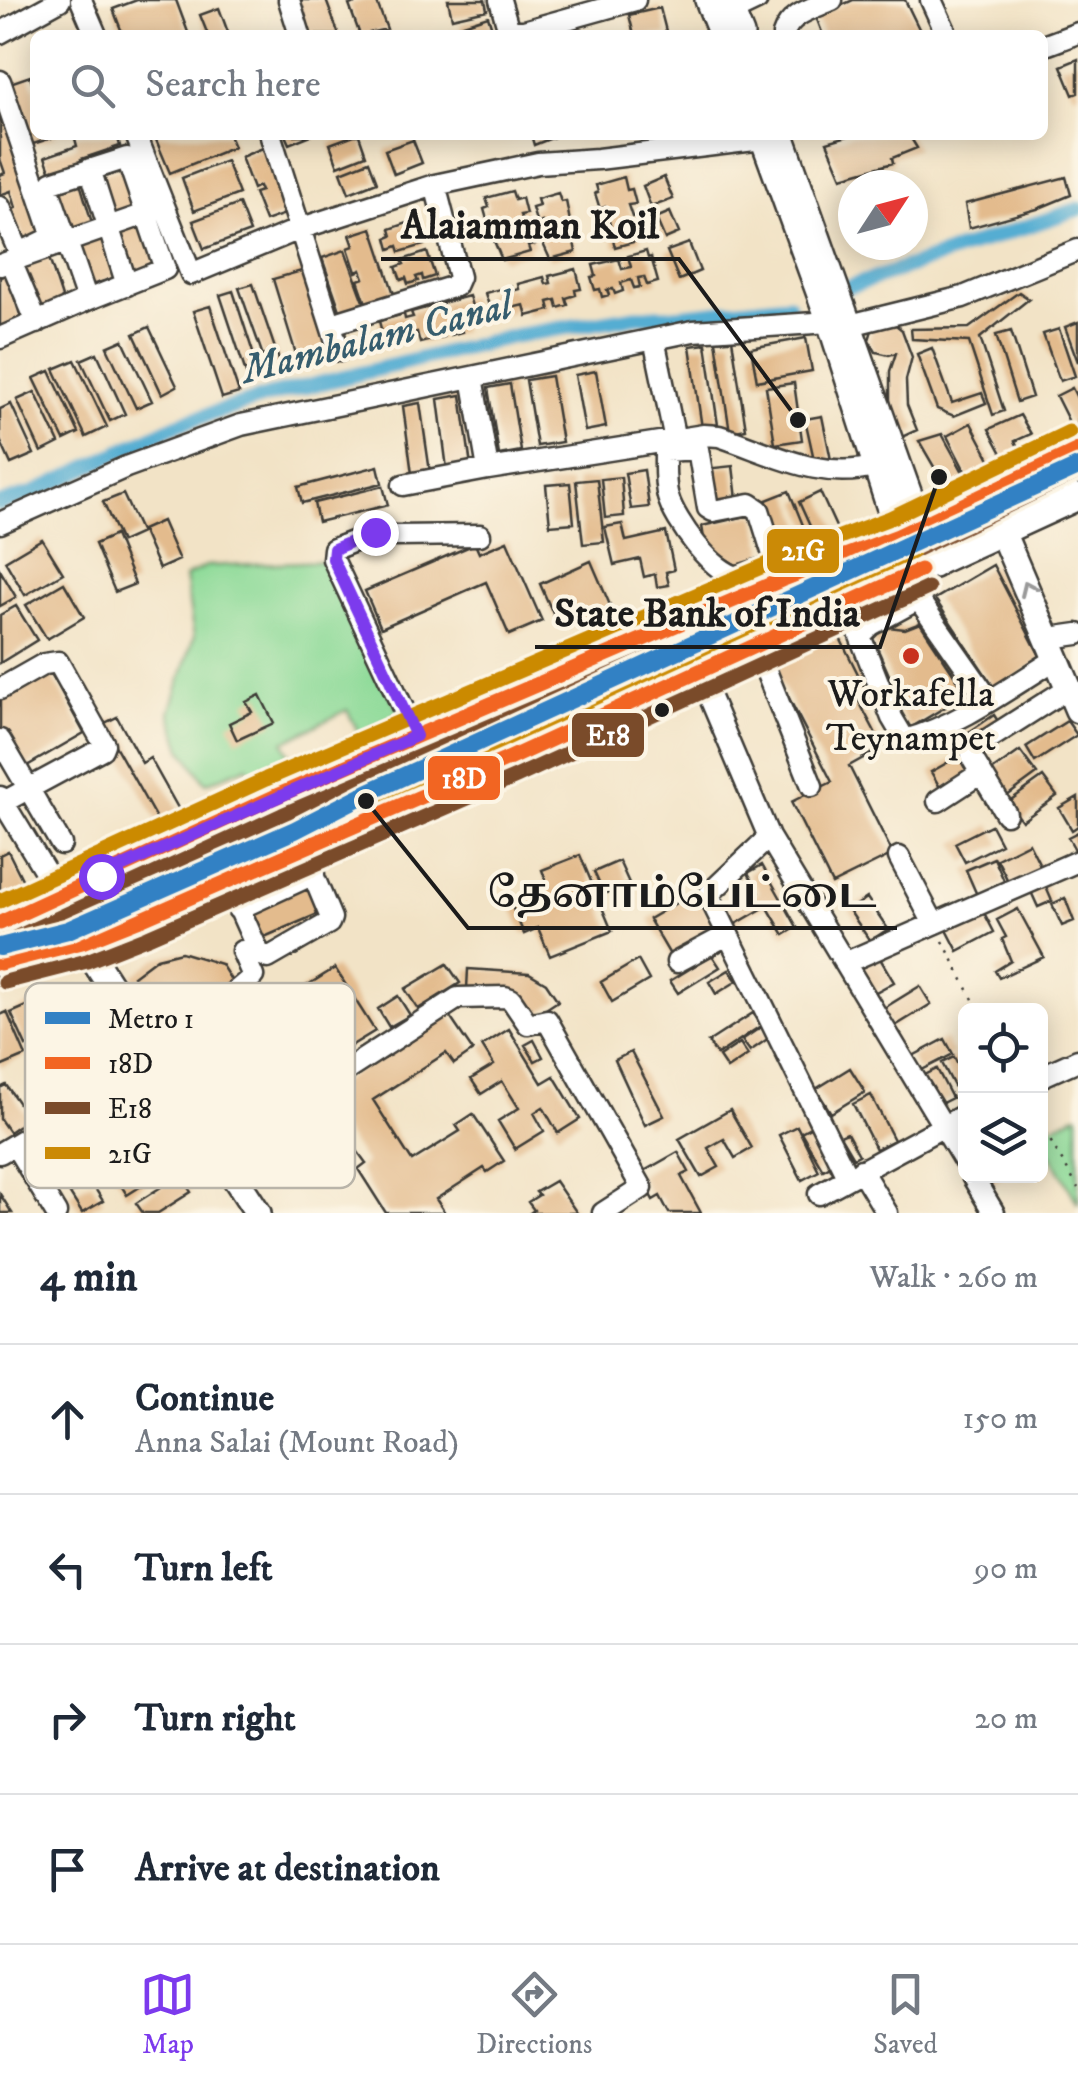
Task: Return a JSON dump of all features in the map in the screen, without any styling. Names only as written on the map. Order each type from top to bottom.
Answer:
[{"type":"main road","points":[[708,0],[730,21]]},
{"type":"main road","points":[[778,140],[923,569]]},
{"type":"main road","points":[[840,324],[877,466],[908,531]]},
{"type":"main road","points":[[0,923],[778,573],[908,531],[1078,450]]},
{"type":"main road","points":[[0,964],[82,942],[227,881],[301,844],[508,758],[699,672],[1078,497]]},
{"type":"main road","points":[[1002,532],[1073,699]]},
{"type":"main road","points":[[499,701],[517,730],[537,744]]},
{"type":"main road","points":[[499,701],[508,758]]},
{"type":"main road","points":[[82,942],[109,983]]},
{"type":"main road","points":[[242,1188],[258,1213]]},
{"type":"street","points":[[0,33],[60,0]]},
{"type":"street","points":[[81,0],[94,30]]},
{"type":"street","points":[[289,0],[298,30]]},
{"type":"street","points":[[500,0],[509,30]]},
{"type":"street","points":[[531,30],[635,0]]},
{"type":"street","points":[[730,21],[756,0]]},
{"type":"street","points":[[785,30],[797,15],[832,0]]},
{"type":"street","points":[[932,0],[944,30]]},
{"type":"street","points":[[1048,44],[1078,33]]},
{"type":"street","points":[[0,81],[54,236],[22,252],[18,250],[0,207]]},
{"type":"street","points":[[0,338],[165,269],[137,140]]},
{"type":"street","points":[[272,140],[339,350]]},
{"type":"street","points":[[86,300],[48,190],[52,182],[127,158],[190,274],[302,228],[435,185],[538,163],[598,160],[754,140]]},
{"type":"street","points":[[90,169],[127,285]]},
{"type":"street","points":[[332,324],[455,286],[459,277],[435,185]]},
{"type":"street","points":[[4,261],[155,211]]},
{"type":"street","points":[[0,223],[8,247],[4,261],[37,324]]},
{"type":"street","points":[[0,523],[126,468],[241,425],[693,332],[840,324],[963,297],[1078,250]]},
{"type":"street","points":[[654,339],[675,440]]},
{"type":"street","points":[[472,377],[488,469]]},
{"type":"street","points":[[402,485],[718,436],[814,470],[853,473],[877,466]]},
{"type":"street","points":[[698,448],[708,508],[713,511],[750,504],[759,510],[778,573],[738,577],[722,570],[704,553],[674,513],[667,494],[665,451],[698,448]]},
{"type":"street","points":[[416,736],[333,559],[334,549],[375,532],[396,536],[480,535]]},
{"type":"street","points":[[887,585],[900,610]]},
{"type":"street","points":[[989,700],[921,603],[916,601],[871,625],[860,636],[892,718],[905,740],[925,735],[989,700],[1078,634]]},
{"type":"street","points":[[756,646],[812,786]]},
{"type":"street","points":[[0,688],[50,662],[58,662],[104,744],[102,749],[1,801],[59,894]]},
{"type":"street","points":[[699,672],[770,837],[958,1150]]},
{"type":"street","points":[[1006,814],[970,752],[1073,699]]},
{"type":"street","points":[[0,740],[61,844]]},
{"type":"street","points":[[938,800],[981,774]]},
{"type":"street","points":[[770,837],[710,893],[727,934],[855,1174],[887,1213]]},
{"type":"street","points":[[227,881],[259,954],[268,958],[330,923],[332,915],[301,844]]},
{"type":"street","points":[[899,857],[933,922]]},
{"type":"street","points":[[847,962],[1078,861]]},
{"type":"street","points":[[238,909],[314,874]]},
{"type":"street","points":[[678,962],[727,934]]},
{"type":"street","points":[[242,951],[253,976],[246,983]]},
{"type":"street","points":[[355,1065],[458,998],[505,997],[511,999],[528,1024],[547,1020],[642,1188],[603,1213]]},
{"type":"street","points":[[1048,1074],[1078,1060]]},
{"type":"street","points":[[818,1194],[958,1118]]},
{"type":"street","points":[[8,1149],[25,1172]]},
{"type":"street","points":[[976,1183],[994,1213]]},
{"type":"street","points":[[37,1188],[56,1213]]},
{"type":"path","points":[[933,922],[976,1003]]},
{"type":"path","points":[[1048,1137],[1078,1188]]},
{"type":"green space","points":[[326,561],[400,713],[360,735],[347,710],[284,742],[296,769],[262,792],[248,766],[206,783],[182,749],[170,712],[194,637],[185,577],[206,566]]},
{"type":"green space","points":[[1078,1114],[1078,1204],[1048,1150],[1048,1129]]},
{"type":"building","points":[[137,0],[176,0],[187,30],[121,30],[113,9]]},
{"type":"building","points":[[294,0],[326,0],[337,30],[303,30]]},
{"type":"building","points":[[376,0],[387,29],[358,30],[349,5]]},
{"type":"building","points":[[448,0],[485,0],[487,10],[452,18]]},
{"type":"building","points":[[853,0],[905,0],[920,30],[821,30],[816,17]]},
{"type":"building","points":[[219,8],[227,30],[206,30],[200,15]]},
{"type":"building","points":[[660,8],[666,30],[633,30],[629,15]]},
{"type":"building","points":[[488,16],[492,30],[462,30],[460,25]]},
{"type":"building","points":[[1078,59],[1078,93],[1073,95],[1061,66]]},
{"type":"building","points":[[30,76],[30,140],[46,140],[30,145],[10,83]]},
{"type":"building","points":[[0,90],[49,235],[25,243],[19,225],[9,228],[4,212],[16,208],[11,191],[0,195],[0,175],[5,173],[0,159]]},
{"type":"building","points":[[75,140],[118,140],[120,146],[81,159],[84,168],[53,178],[45,157],[77,146]]},
{"type":"building","points":[[156,140],[231,140],[234,147],[170,173]]},
{"type":"building","points":[[361,140],[366,155],[338,166],[330,144]]},
{"type":"building","points":[[413,140],[422,163],[394,174],[385,150]]},
{"type":"building","points":[[912,140],[917,148],[892,158],[893,163],[868,170],[839,170],[827,142]]},
{"type":"building","points":[[263,148],[288,213],[265,221],[254,193],[261,191],[259,186],[253,189],[241,157]]},
{"type":"building","points":[[226,161],[239,194],[194,211],[182,178]]},
{"type":"building","points":[[369,161],[377,182],[349,193],[341,172]]},
{"type":"building","points":[[124,167],[137,211],[107,219],[95,175]]},
{"type":"building","points":[[624,177],[636,204],[628,205],[632,217],[639,215],[644,233],[639,234],[641,240],[615,247],[612,236],[607,238],[604,227],[610,225],[605,207],[600,209],[596,185]]},
{"type":"building","points":[[664,177],[673,199],[651,207],[643,186]]},
{"type":"building","points":[[1066,177],[1071,195],[969,228],[965,204]]},
{"type":"building","points":[[79,180],[92,223],[64,231],[51,188]]},
{"type":"building","points":[[512,191],[515,200],[522,198],[526,214],[520,215],[524,227],[529,226],[535,245],[528,246],[530,252],[502,260],[492,236],[496,235],[493,222],[488,223],[484,209],[489,207],[486,198]]},
{"type":"building","points":[[558,193],[561,202],[566,201],[576,252],[550,259],[540,237],[546,236],[542,222],[537,224],[532,208],[539,206],[537,199]]},
{"type":"building","points":[[239,204],[250,232],[204,249],[193,221]]},
{"type":"building","points":[[670,212],[679,233],[665,239],[656,218]]},
{"type":"building","points":[[416,220],[424,245],[400,252],[398,246],[390,249],[390,229]]},
{"type":"building","points":[[144,221],[157,264],[127,273],[114,229]]},
{"type":"building","points":[[372,228],[394,294],[366,303],[358,280],[364,278],[361,270],[356,272],[348,248],[354,246],[350,235]]},
{"type":"building","points":[[104,233],[117,277],[88,286],[75,242]]},
{"type":"building","points":[[689,243],[700,271],[679,280],[667,251]]},
{"type":"building","points":[[345,250],[366,307],[342,316],[322,258]]},
{"type":"building","points":[[646,251],[658,282],[647,285],[644,277],[638,278],[640,287],[634,288],[631,280],[621,283],[623,291],[615,294],[613,289],[607,290],[609,295],[602,297],[600,289],[595,290],[593,265],[619,259],[622,269],[631,267],[628,256]]},
{"type":"building","points":[[427,252],[435,276],[423,280],[422,275],[408,284],[406,278],[401,280],[396,267],[404,264],[402,260]]},
{"type":"building","points":[[48,255],[64,304],[36,313],[20,264]]},
{"type":"building","points":[[576,269],[581,289],[566,298],[568,305],[558,308],[556,300],[548,302],[550,310],[527,316],[524,305],[505,314],[504,309],[491,312],[485,293],[511,286],[512,291],[519,289],[518,284],[544,277],[546,284],[551,283],[549,276]]},
{"type":"building","points":[[305,270],[331,358],[300,367],[273,279]]},
{"type":"building","points":[[7,275],[22,321],[0,328],[0,277]]},
{"type":"building","points":[[253,284],[281,366],[268,370],[239,288]]},
{"type":"building","points":[[233,291],[261,377],[249,382],[220,295]]},
{"type":"building","points":[[1019,292],[1029,299],[980,338],[1004,411],[993,415],[969,342],[912,339],[911,329],[969,328]]},
{"type":"building","points":[[469,296],[475,316],[460,325],[462,332],[451,335],[449,327],[441,330],[443,337],[420,343],[417,332],[405,335],[406,340],[399,342],[397,336],[384,340],[379,321],[404,314],[405,319],[413,317],[411,312],[437,305],[439,311],[444,310],[442,303]]},
{"type":"building","points":[[210,306],[239,393],[222,398],[193,311]]},
{"type":"building","points":[[891,321],[902,330],[912,357],[906,380],[907,405],[917,430],[902,437],[890,404],[890,371],[896,353],[876,352],[869,340],[873,327]]},
{"type":"building","points":[[1078,322],[1078,362],[1065,327]]},
{"type":"building","points":[[149,327],[177,386],[162,394],[134,334]]},
{"type":"building","points":[[1059,329],[1075,376],[1060,381],[1043,334]]},
{"type":"building","points":[[1011,331],[1032,397],[1017,402],[996,335]]},
{"type":"building","points":[[806,338],[812,371],[757,381],[751,348]]},
{"type":"building","points":[[732,339],[746,429],[730,432],[716,341]]},
{"type":"building","points":[[123,340],[152,401],[136,408],[107,347]]},
{"type":"building","points":[[706,344],[718,425],[702,428],[690,346]]},
{"type":"building","points":[[932,348],[952,403],[982,393],[986,403],[954,416],[937,409],[917,354]]},
{"type":"building","points":[[97,353],[125,414],[110,421],[81,360]]},
{"type":"building","points":[[75,360],[107,427],[86,437],[54,369]]},
{"type":"building","points":[[50,371],[79,433],[64,440],[34,378]]},
{"type":"building","points":[[596,371],[606,427],[585,431],[575,375]]},
{"type":"building","points":[[551,376],[562,442],[537,446],[526,380]]},
{"type":"building","points":[[794,383],[802,440],[775,444],[766,387]]},
{"type":"building","points":[[510,384],[521,451],[499,455],[488,388]]},
{"type":"building","points":[[1072,388],[1078,400],[1078,440],[1056,396]]},
{"type":"building","points":[[35,392],[59,443],[41,452],[17,400]]},
{"type":"building","points":[[461,395],[471,466],[447,469],[438,399]]},
{"type":"building","points":[[420,403],[430,472],[412,474],[403,406]]},
{"type":"building","points":[[11,404],[34,454],[11,464],[0,440],[0,409]]},
{"type":"building","points":[[1020,415],[1031,434],[1015,441],[1026,463],[1011,470],[989,429]]},
{"type":"building","points":[[822,416],[831,460],[815,464],[805,419]]},
{"type":"building","points":[[971,423],[999,476],[974,488],[947,436]]},
{"type":"building","points":[[942,434],[970,485],[951,496],[919,441]]},
{"type":"building","points":[[378,466],[382,483],[302,503],[298,487]]},
{"type":"building","points":[[733,466],[737,499],[708,502],[704,469]]},
{"type":"building","points":[[644,470],[649,507],[631,509],[625,473]]},
{"type":"building","points":[[621,477],[624,516],[605,518],[601,479]]},
{"type":"building","points":[[597,479],[604,542],[583,544],[576,481]]},
{"type":"building","points":[[570,483],[574,523],[550,525],[546,485]]},
{"type":"building","points":[[383,486],[388,505],[318,522],[314,503]]},
{"type":"building","points":[[789,491],[814,552],[789,562],[764,501]]},
{"type":"building","points":[[820,492],[841,538],[820,548],[799,502]]},
{"type":"building","points":[[123,494],[141,533],[121,542],[103,502]]},
{"type":"building","points":[[755,514],[765,556],[736,565],[705,545],[702,526]]},
{"type":"building","points":[[162,521],[179,560],[159,569],[142,530]]},
{"type":"building","points":[[622,524],[626,541],[666,532],[674,570],[666,572],[669,585],[657,587],[655,574],[644,577],[640,559],[614,565],[605,527]]},
{"type":"building","points":[[115,535],[135,584],[115,592],[95,544]]},
{"type":"building","points":[[42,539],[63,573],[25,595],[5,561]]},
{"type":"building","points":[[507,541],[542,621],[509,635],[486,582],[381,628],[365,591],[475,544],[479,553]]},
{"type":"building","points":[[591,561],[619,626],[587,640],[574,608],[554,616],[540,584]]},
{"type":"building","points":[[993,565],[1042,660],[995,689],[935,599]]},
{"type":"building","points":[[0,570],[16,597],[0,606]]},
{"type":"building","points":[[64,583],[84,617],[47,639],[26,605]]},
{"type":"building","points":[[16,606],[37,640],[0,663],[0,615]]},
{"type":"building","name":"Workafella Teynampet","points":[[920,623],[967,694],[910,728],[894,702],[890,677],[871,634],[888,627],[905,629]]},
{"type":"building","points":[[834,626],[865,688],[855,694],[883,747],[849,766],[893,854],[832,884],[791,802],[832,782],[769,659]]},
{"type":"building","points":[[49,670],[84,733],[20,770],[0,732],[0,698]]},
{"type":"building","points":[[260,695],[274,723],[237,740],[229,723],[252,712],[246,702]]},
{"type":"building","points":[[994,715],[1001,726],[963,751],[956,741]]},
{"type":"building","points":[[117,717],[142,763],[150,758],[183,817],[162,829],[103,724]]},
{"type":"building","points":[[1067,721],[1077,735],[1035,762],[1026,747]]},
{"type":"building","points":[[1020,751],[1037,774],[1003,799],[986,775]]},
{"type":"building","points":[[961,755],[972,774],[942,791],[931,772]]},
{"type":"building","points":[[1043,777],[1057,796],[1022,821],[1008,802]]},
{"type":"building","points":[[1078,797],[1078,826],[1072,830],[1059,808]]},
{"type":"building","points":[[991,825],[1001,844],[965,862],[955,843]]},
{"type":"building","points":[[1078,832],[1078,855],[1068,837]]},
{"type":"building","points":[[1029,843],[1042,869],[1010,885],[997,859]]},
{"type":"building","points":[[8,851],[31,897],[0,912],[0,855]]},
{"type":"building","points":[[580,855],[612,931],[550,956],[538,928],[524,934],[510,902],[548,886],[542,870]]},
{"type":"building","points":[[994,858],[1005,883],[977,895],[966,870]]},
{"type":"building","points":[[619,861],[629,883],[604,894],[594,872]]},
{"type":"building","points":[[762,865],[797,927],[784,935],[767,906],[734,925],[725,911],[759,892],[748,873]]},
{"type":"building","points":[[1042,878],[1052,901],[1038,907],[1028,885]]},
{"type":"building","points":[[314,879],[327,910],[255,941],[241,911]]},
{"type":"building","points":[[695,892],[719,932],[673,960],[649,919]]},
{"type":"building","points":[[867,898],[888,929],[870,941],[849,910]]},
{"type":"building","points":[[1065,898],[1074,921],[1062,926],[1052,904]]},
{"type":"building","points":[[980,905],[994,932],[958,951],[944,924]]},
{"type":"building","points":[[1018,909],[1044,957],[999,978],[995,971],[1011,961],[1002,939],[1006,937],[997,920]]},
{"type":"building","points":[[181,952],[221,964],[233,983],[137,983],[133,976],[157,958]]},
{"type":"building","points":[[712,955],[720,967],[678,993],[670,981]]},
{"type":"building","points":[[878,955],[894,982],[872,994],[857,968]]},
{"type":"building","points":[[638,960],[649,980],[612,1002],[601,982]]},
{"type":"building","points":[[447,964],[460,983],[418,1009],[405,989]]},
{"type":"building","points":[[335,968],[345,983],[311,983]]},
{"type":"building","points":[[468,969],[529,973],[546,983],[558,1001],[532,1018],[467,989]]},
{"type":"building","points":[[729,970],[737,981],[716,994],[709,982]]},
{"type":"building","points":[[920,986],[931,1004],[892,1028],[881,1010]]},
{"type":"building","points":[[398,996],[410,1015],[389,1027],[378,1009]]},
{"type":"building","points":[[355,1000],[375,1031],[355,1043]]},
{"type":"building","points":[[25,1007],[25,1044],[11,1013]]},
{"type":"building","points":[[7,1012],[25,1056],[0,1067],[0,1015]]},
{"type":"building","points":[[753,1013],[762,1025],[717,1055],[708,1042]]},
{"type":"building","points":[[448,1014],[473,1051],[454,1064],[446,1053],[373,1100],[412,1161],[460,1131],[456,1125],[473,1114],[504,1161],[487,1172],[484,1168],[436,1199],[445,1213],[386,1213],[358,1169],[366,1163],[355,1148],[355,1073]]},
{"type":"building","points":[[761,1027],[769,1038],[750,1051],[742,1040]]},
{"type":"building","points":[[509,1029],[542,1083],[554,1076],[580,1119],[558,1133],[543,1107],[534,1113],[544,1131],[515,1149],[498,1121],[519,1108],[502,1081],[481,1094],[471,1079],[494,1065],[482,1046]]},
{"type":"building","points":[[945,1039],[953,1054],[918,1072],[911,1057]]},
{"type":"building","points":[[534,1040],[543,1057],[535,1061],[525,1045]]},
{"type":"building","points":[[740,1043],[748,1055],[727,1069],[719,1057]]},
{"type":"building","points":[[631,1052],[664,1116],[645,1125],[615,1060]]},
{"type":"building","points":[[954,1057],[958,1084],[954,1086],[942,1063]]},
{"type":"building","points":[[850,1068],[865,1092],[831,1113],[816,1089]]},
{"type":"building","points":[[937,1069],[952,1098],[936,1106],[921,1077]]},
{"type":"building","points":[[6,1085],[25,1112],[25,1121],[9,1132],[0,1119],[0,1088]]},
{"type":"building","points":[[871,1095],[894,1140],[876,1149],[853,1104]]},
{"type":"building","points":[[730,1110],[752,1148],[735,1158],[724,1139],[708,1148],[719,1167],[701,1177],[679,1139]]},
{"type":"building","points":[[814,1125],[836,1163],[823,1170],[801,1132]]},
{"type":"building","points":[[797,1126],[819,1171],[802,1180],[779,1135]]},
{"type":"building","points":[[847,1133],[859,1155],[853,1158],[840,1136]]},
{"type":"building","points":[[678,1152],[689,1172],[681,1176],[701,1213],[669,1213],[660,1196],[653,1200],[639,1174]]},
{"type":"building","points":[[555,1181],[577,1213],[530,1213],[534,1210],[528,1202]]},
{"type":"building","points":[[80,1188],[95,1188],[103,1201],[82,1213],[70,1194]]},
{"type":"building","points":[[160,1188],[188,1188],[191,1192],[158,1213],[143,1213],[136,1203]]},
{"type":"building","points":[[0,1194],[12,1213],[0,1213]]},
{"type":"waterway","name":"Mambalam Canal","points":[[843,289],[1078,209]]},
{"type":"waterway","name":"Mambalam Canal","points":[[0,504],[34,493],[178,424],[272,395],[514,336],[636,316],[676,316],[788,304]]},
{"type":"metro line","name":"1","points":[[0,947],[68,930],[295,830],[367,793],[1078,467]]},
{"type":"transit line","name":"21G","points":[[0,901],[266,779],[773,562],[890,518],[1069,432]]},
{"type":"transit line","name":"18D","points":[[0,923],[274,797],[781,580],[898,536],[1078,450]]},
{"type":"transit line","name":"E18","points":[[8,941],[282,815],[788,599],[907,554],[1078,472]]},
{"type":"transit line","name":"21G","points":[[0,942],[76,923],[132,901],[500,741],[912,552]]},
{"type":"transit line","name":"18D","points":[[0,963],[82,942],[140,919],[508,759],[920,570]]},
{"type":"transit line","name":"E18","points":[[5,982],[87,961],[148,937],[516,777],[928,588]]},
{"type":"place","name":"Alaiamman Koil","points":[[798,420]]},
{"type":"place","name":"State Bank of India","points":[[939,477]]},
{"type":"place","name":"Workafella Teynampet","points":[[911,656]]},
{"type":"place","name":"தேனாம்பேட்டை","points":[[366,801]]},
{"type":"route","points":[[101,876],[416,736],[333,559],[334,549],[339,545],[375,532]]}]
